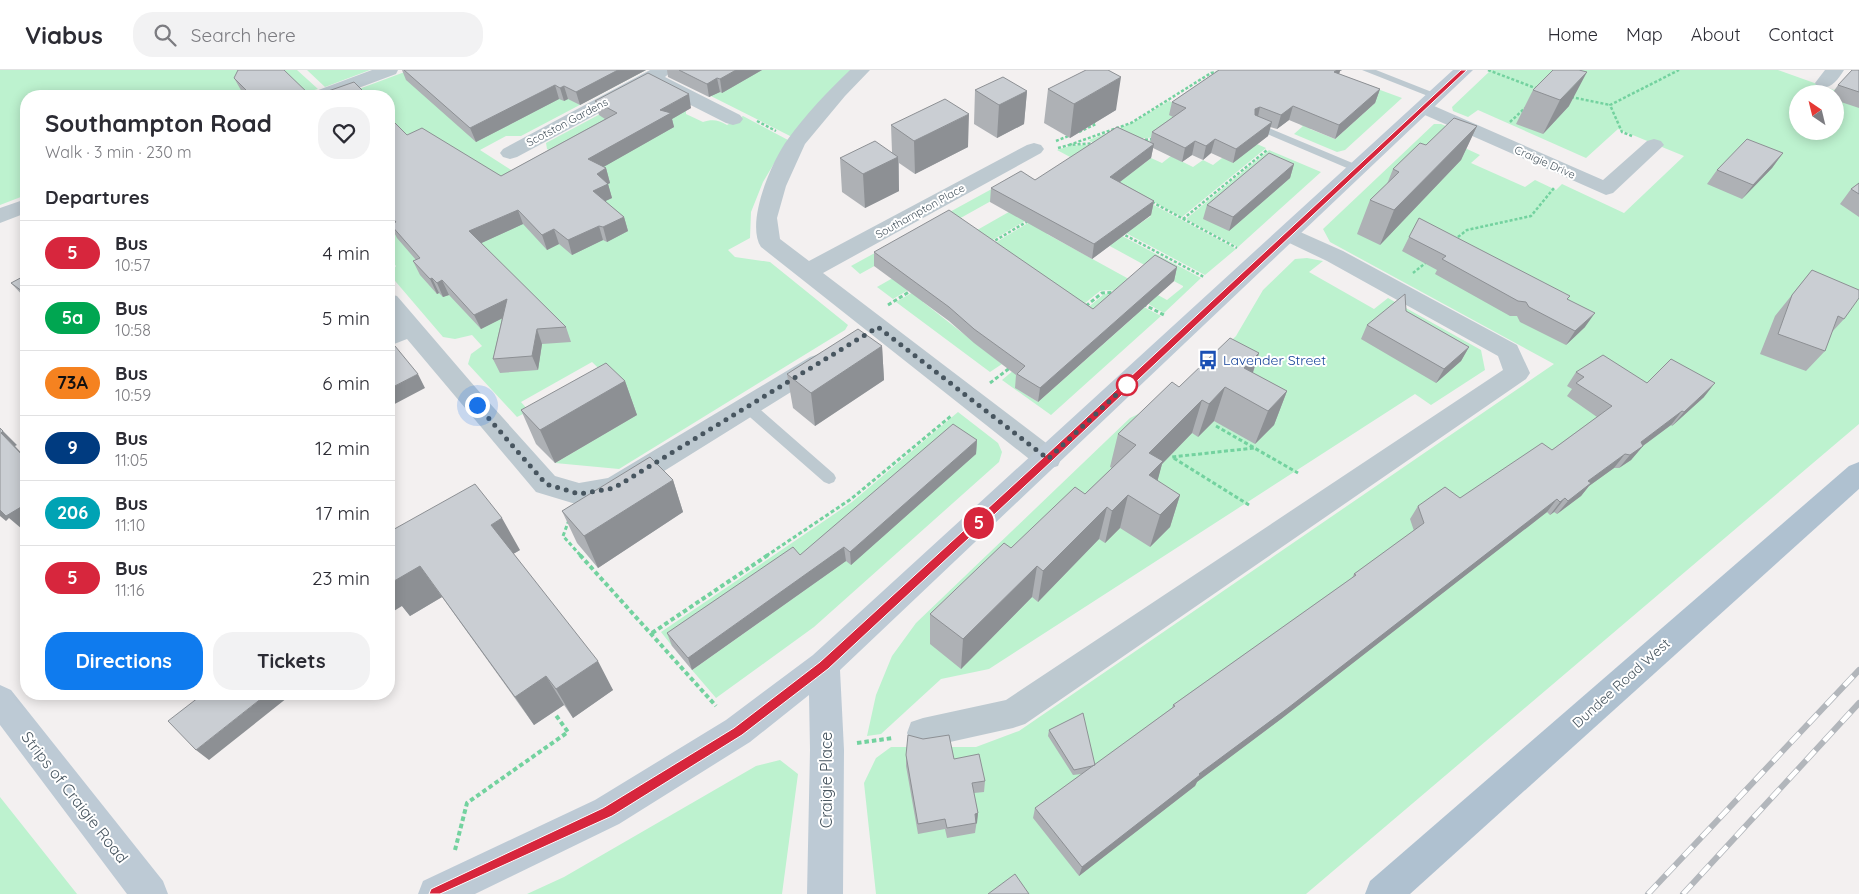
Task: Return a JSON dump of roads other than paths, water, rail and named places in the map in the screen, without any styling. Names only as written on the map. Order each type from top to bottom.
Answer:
[{"type":"main road","name":"Dundee Road West","points":[[1383,894],[1859,473]]},
{"type":"street","points":[[336,90],[389,70]]},
{"type":"street","points":[[861,70],[838,92],[796,142],[775,186],[766,218],[768,242],[1048,459]]},
{"type":"street","points":[[440,893],[607,812],[738,732],[824,666],[1464,70]]},
{"type":"street","name":"Scotston Gardens","points":[[510,153],[657,74],[705,114],[733,119]]},
{"type":"street","name":"Craigie Drive","points":[[1431,102],[1606,190],[1654,145]]},
{"type":"street","name":"Southampton Place","points":[[807,272],[1043,149]]},
{"type":"street","points":[[0,216],[20,208]]},
{"type":"street","points":[[923,733],[1012,713],[1517,373],[1508,352],[1334,256],[1289,234]]},
{"type":"street","points":[[395,319],[400,333],[466,393],[546,484],[579,494],[614,488],[846,347],[872,322]]},
{"type":"street","name":"Craigie Place","points":[[824,666],[827,750],[825,894]]},
{"type":"street","name":"Strips of Craigie Road","points":[[0,700],[150,894]]},
{"type":"lane","points":[[1367,70],[1431,102]]},
{"type":"lane","points":[[1258,126],[1358,169]]},
{"type":"lane","points":[[748,406],[829,478]]},
{"type":"railway","points":[[1648,894],[1859,670]]},
{"type":"railway","points":[[1683,894],[1859,703]]},
{"type":"place","name":"Lavender Street","points":[[1208,360]]}]
